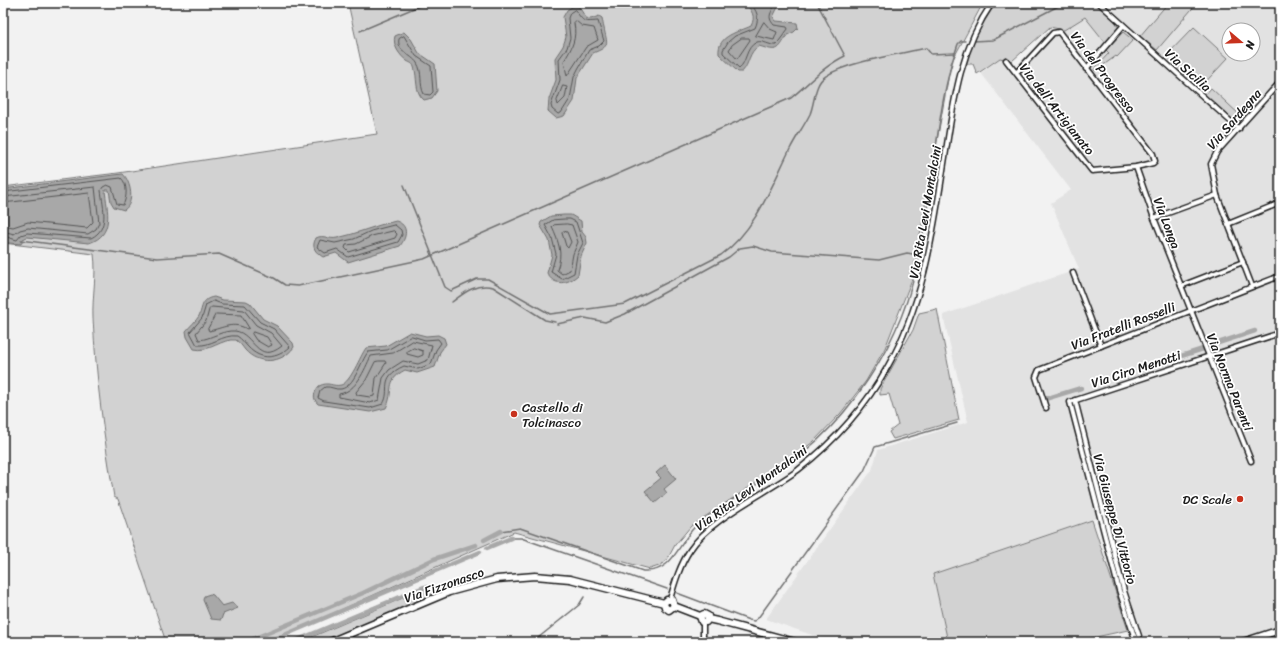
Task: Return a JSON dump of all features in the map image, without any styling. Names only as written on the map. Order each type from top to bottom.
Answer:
[{"type":"main road","name":"Via Fizzonasco","points":[[330,642],[449,592],[497,579],[535,576],[570,579],[664,603],[665,607],[669,610],[674,606]]},
{"type":"main road","points":[[664,603],[671,597],[674,602],[674,606],[700,616],[704,614],[705,621],[731,624],[795,642]]},
{"type":"main road","points":[[1243,642],[1280,630]]},
{"type":"street","name":"Via Rita Levi Montalcini","points":[[671,597],[684,559],[700,536],[715,524],[780,483],[825,446],[864,404],[888,367],[909,324],[928,265],[959,76],[973,36],[992,3]]},
{"type":"street","name":"Via Sicilia","points":[[1099,3],[1239,129]]},
{"type":"street","points":[[1086,69],[1123,26]]},
{"type":"street","name":"Via del Progresso","points":[[1016,73],[1053,33],[1057,32],[1062,35],[1086,69],[1153,154],[1153,163],[1136,167]]},
{"type":"street","name":"Via dell'Artigianato","points":[[1006,60],[1092,171],[1136,167]]},
{"type":"street","name":"Via Sardegna","points":[[1252,286],[1217,195],[1211,164],[1213,157],[1280,82]]},
{"type":"street","name":"Via Longa","points":[[1136,167],[1154,218],[1191,311]]},
{"type":"street","points":[[1154,218],[1217,195]]},
{"type":"street","points":[[1228,224],[1280,203]]},
{"type":"street","points":[[1181,286],[1243,262]]},
{"type":"street","points":[[1073,273],[1101,346]]},
{"type":"street","name":"Via Fratelli Rosselli","points":[[1046,408],[1036,377],[1037,372],[1280,276]]},
{"type":"street","name":"Via Norma Parenti","points":[[1191,311],[1251,461]]},
{"type":"street","name":"Via Ciro Menotti","points":[[1072,401],[1280,333]]},
{"type":"street","name":"Via Giuseppe Di Vittorio","points":[[1072,401],[1101,513],[1133,626],[1136,642]]},
{"type":"street","points":[[703,642],[705,621]]},
{"type":"street","name":"Via Giuseppe Di Vittorio","points":[[1133,626],[1141,642]]},
{"type":"shaded area","points":[[348,3],[983,3],[951,63],[912,279],[885,348],[866,381],[840,414],[813,442],[780,467],[691,526],[675,545],[667,560],[659,566],[650,569],[514,532],[269,642],[166,642],[118,499],[114,497],[96,363],[93,318],[95,270],[94,254],[3,243],[3,187],[118,173],[377,134]]},
{"type":"shaded area","points":[[996,3],[1096,3],[1115,21],[1119,28],[1105,42],[1085,17],[1064,30],[1050,27],[1012,61],[1000,58],[977,74],[973,64],[965,64],[977,33]]},
{"type":"shaded area","points":[[1114,3],[1280,3],[1280,627],[1233,642],[1145,642],[1128,591],[1108,514],[933,574],[948,642],[832,642],[766,619],[872,470],[878,450],[968,422],[943,315],[1079,269],[1051,203],[1071,190],[981,73],[1000,58],[1015,78],[1054,35],[1085,17],[1105,42],[1115,21],[1109,16],[1117,7]]},
{"type":"shaded area","points":[[1168,3],[1197,3],[1157,50],[1140,36]]},
{"type":"shaded area","points":[[1194,27],[1221,52],[1221,62],[1224,62],[1199,89],[1163,59]]},
{"type":"shaded area","points":[[1123,32],[1133,40],[1117,57],[1116,56],[1095,71],[1094,69],[1109,53],[1106,50]]},
{"type":"shaded area","points":[[1211,88],[1242,117],[1237,123],[1205,95]]},
{"type":"shaded area","points":[[937,309],[959,420],[893,439],[889,432],[898,425],[889,394],[880,395],[880,389],[913,330],[919,313]]},
{"type":"shaded area","points":[[1092,520],[1128,630],[1073,642],[948,642],[933,574]]},
{"type":"shaded area","points":[[424,589],[441,592],[324,642],[300,642]]},
{"type":"shaded area","points":[[1280,635],[1280,642],[1259,642]]},
{"type":"water","points":[[745,3],[780,3],[773,17],[776,21],[797,23],[798,28],[794,32],[787,35],[777,49],[759,46],[753,51],[745,69],[742,72],[738,72],[719,54],[719,48],[721,42],[725,38],[735,32],[751,26],[753,16]]},
{"type":"water","points":[[575,5],[579,7],[586,18],[591,19],[599,16],[602,18],[607,41],[603,48],[593,53],[577,78],[574,101],[564,116],[556,118],[548,111],[549,99],[556,80],[555,58],[563,46],[566,37],[563,17],[567,10]]},
{"type":"water","points":[[404,32],[411,39],[419,53],[435,64],[437,91],[432,98],[424,100],[421,97],[417,89],[414,66],[397,50],[394,39],[395,36]]},
{"type":"water","points":[[123,174],[130,187],[130,203],[124,210],[114,207],[111,202],[109,190],[105,190],[108,221],[103,234],[97,239],[89,243],[27,237],[23,239],[21,244],[8,243],[3,239],[3,189]]},
{"type":"water","points":[[571,215],[581,221],[582,232],[586,237],[587,243],[581,256],[578,275],[566,282],[561,283],[553,280],[547,273],[552,255],[549,240],[540,225],[541,222],[551,216]]},
{"type":"water","points":[[396,221],[403,225],[406,232],[400,246],[348,262],[336,253],[323,257],[314,247],[316,238],[319,237],[337,238]]},
{"type":"water","points":[[214,297],[223,300],[246,301],[250,303],[263,319],[277,326],[293,343],[294,347],[283,357],[270,360],[263,360],[250,355],[236,340],[226,341],[205,349],[194,349],[187,337],[186,331],[199,316],[205,302]]},
{"type":"water","points":[[410,332],[426,336],[438,335],[444,338],[446,344],[440,352],[435,367],[417,373],[405,370],[394,378],[389,402],[386,408],[370,412],[318,404],[316,402],[314,395],[319,386],[325,384],[341,385],[345,383],[352,374],[366,348],[386,346]]},
{"type":"water","points":[[665,465],[676,479],[664,489],[667,493],[655,503],[645,491],[661,478],[656,473]]},
{"type":"water","points":[[210,594],[213,595],[222,606],[232,603],[238,608],[223,614],[221,620],[211,619],[203,600],[204,596]]},
{"type":"waterway","points":[[360,31],[426,3]]},
{"type":"waterway","points":[[21,240],[157,258],[219,254],[274,278],[285,285],[298,286],[424,259],[791,98],[823,70],[845,56],[817,3]]},
{"type":"waterway","points":[[973,41],[993,40],[1064,3]]},
{"type":"waterway","points":[[501,531],[520,528],[643,571],[653,571],[667,564],[692,530],[700,522],[772,475],[805,451],[832,426],[868,380],[878,364],[902,316],[912,284],[923,235],[947,82],[958,44],[961,41],[965,41]]},
{"type":"waterway","points":[[404,185],[445,287],[451,291],[477,279],[488,279],[550,314],[625,304],[721,255],[744,233],[762,206],[790,149],[810,114],[815,93],[822,79],[835,71],[860,63],[926,48],[931,54],[955,53]]},
{"type":"waterway","points":[[557,324],[585,318],[605,322],[625,314],[729,257],[740,248],[753,246],[772,252],[879,260],[907,253],[919,255]]},
{"type":"waterway","points":[[452,302],[476,287],[493,287],[545,320],[555,322]]},
{"type":"waterway","points":[[1209,346],[1255,331]]},
{"type":"waterway","points":[[1144,368],[1203,349]]},
{"type":"waterway","points":[[1045,399],[1081,388]]},
{"type":"waterway","points":[[677,593],[754,621],[758,618],[864,471],[875,447],[957,423]]},
{"type":"waterway","points":[[484,540],[501,531]]},
{"type":"waterway","points":[[511,538],[521,538],[667,589]]},
{"type":"waterway","points":[[487,548],[511,538]]},
{"type":"waterway","points":[[246,642],[363,593],[434,559],[476,545]]},
{"type":"waterway","points":[[268,642],[480,552]]},
{"type":"waterway","points":[[293,642],[424,587],[441,589]]},
{"type":"waterway","points":[[533,642],[579,605],[584,597]]},
{"type":"place","name":"Castello di Tolcinasco","points":[[514,414]]},
{"type":"place","name":"DC Scale","points":[[1240,499]]}]
